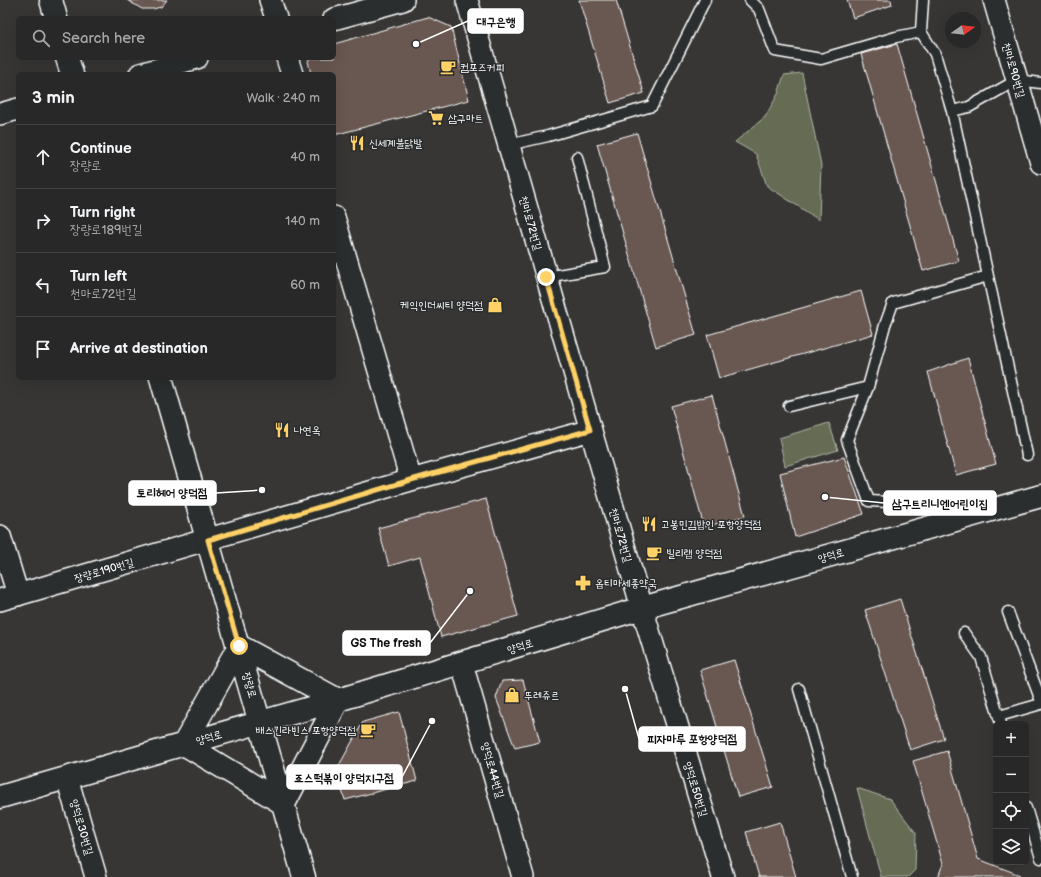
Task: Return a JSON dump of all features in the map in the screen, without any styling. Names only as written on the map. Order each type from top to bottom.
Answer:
[{"type":"street","points":[[50,0],[55,16]]},
{"type":"street","points":[[270,0],[275,16]]},
{"type":"street","points":[[336,19],[403,0]]},
{"type":"street","name":"천마로72번길","points":[[466,0],[642,608]]},
{"type":"street","name":"천마로90번길","points":[[994,0],[1041,163]]},
{"type":"street","points":[[68,60],[71,72]]},
{"type":"street","points":[[147,72],[190,60]]},
{"type":"street","points":[[288,60],[291,72]]},
{"type":"street","points":[[0,114],[16,110]]},
{"type":"street","points":[[336,224],[411,480]]},
{"type":"street","name":"장량로","points":[[162,380],[261,722],[304,877]]},
{"type":"street","name":"장량로190번길","points":[[9,598],[411,480],[590,430]]},
{"type":"street","name":"양덕로","points":[[0,797],[462,664],[642,608],[1041,496]]},
{"type":"street","points":[[0,536],[9,598]]},
{"type":"street","name":"양덕로50번길","points":[[642,608],[723,877]]},
{"type":"street","points":[[239,646],[338,700],[284,804],[184,744],[239,646]]},
{"type":"street","name":"양덕로44번길","points":[[462,664],[523,877]]},
{"type":"street","name":"양덕로30번길","points":[[67,778],[96,877]]},
{"type":"lane","points":[[508,145],[548,136],[652,106],[705,0]]},
{"type":"lane","points":[[750,0],[759,9],[775,51],[821,59],[896,36],[921,32]]},
{"type":"lane","points":[[923,0],[921,32],[935,54],[952,111],[1027,455]]},
{"type":"lane","points":[[952,111],[968,107],[1017,80],[1041,83]]},
{"type":"lane","points":[[546,277],[605,267],[577,157]]},
{"type":"lane","points":[[889,502],[869,501],[847,440],[868,387],[885,325],[893,303],[988,276]]},
{"type":"lane","points":[[789,406],[868,387]]},
{"type":"lane","points":[[1008,612],[1041,701]]},
{"type":"lane","points":[[964,633],[981,657],[1000,720],[1041,704]]},
{"type":"lane","points":[[799,689],[852,877]]},
{"type":"lane","points":[[1029,818],[1041,858]]},
{"type":"green space","points":[[802,73],[821,165],[819,220],[767,186],[756,154],[735,142],[765,117],[778,94],[784,75]]},
{"type":"green space","points":[[829,423],[838,450],[785,466],[779,438]]},
{"type":"green space","points":[[857,788],[890,799],[916,833],[915,870],[908,877],[881,877]]},
{"type":"building","points":[[127,0],[167,0],[161,7],[142,9]]},
{"type":"building","points":[[579,0],[616,0],[644,93],[610,103]]},
{"type":"building","points":[[847,0],[891,0],[892,5],[853,18]]},
{"type":"building","points":[[428,17],[451,27],[469,100],[336,134],[336,72],[311,72],[308,61],[336,60],[336,43]]},
{"type":"building","points":[[897,44],[959,261],[923,271],[861,54]]},
{"type":"building","points":[[637,133],[696,335],[656,347],[597,144]]},
{"type":"building","points":[[861,291],[873,334],[719,378],[707,335]]},
{"type":"building","points":[[968,358],[996,464],[956,475],[928,372]]},
{"type":"building","points":[[712,395],[745,516],[704,527],[671,406]]},
{"type":"building","points":[[844,457],[864,514],[795,537],[780,473]]},
{"type":"building","points":[[486,499],[518,616],[441,637],[420,557],[389,566],[378,528]]},
{"type":"building","points":[[900,599],[944,739],[910,750],[865,610]]},
{"type":"building","points":[[734,660],[773,787],[738,797],[700,670]]},
{"type":"building","points":[[523,680],[540,742],[515,748],[496,698],[502,681]]},
{"type":"building","points":[[399,712],[417,781],[345,800],[336,771],[363,722]]},
{"type":"building","points":[[947,751],[978,859],[1020,875],[1019,877],[938,877],[943,864],[913,761]]},
{"type":"building","points":[[780,822],[796,877],[759,877],[746,832]]},
{"type":"place","name":"대구은행","points":[[416,44]]},
{"type":"place","name":"컴포즈커피","points":[[448,67]]},
{"type":"place","name":"삼구마트","points":[[436,118]]},
{"type":"place","name":"신세계불닭발","points":[[357,143]]},
{"type":"place","name":"케익인더씨티 양덕점","points":[[495,305]]},
{"type":"place","name":"나연옥","points":[[282,430]]},
{"type":"place","name":"토리헤어 양덕점","points":[[262,490]]},
{"type":"place","name":"삼구트리니엔어린이집","points":[[825,497]]},
{"type":"place","name":"고봉민김밥인 포항양덕점","points":[[649,524]]},
{"type":"place","name":"빌리랩 양덕점","points":[[654,553]]},
{"type":"place","name":"옵티마세종약국","points":[[583,583]]},
{"type":"place","name":"GS The fresh","points":[[470,591]]},
{"type":"place","name":"피자마루 포항양덕점","points":[[625,689]]},
{"type":"place","name":"뚜레쥬르","points":[[512,695]]},
{"type":"place","name":"죠스떡볶이 양덕지구점","points":[[432,721]]},
{"type":"place","name":"배스킨라빈스 포항양덕점","points":[[368,730]]},
{"type":"route","points":[[239,646],[208,540],[411,480],[590,430],[546,277]]}]
